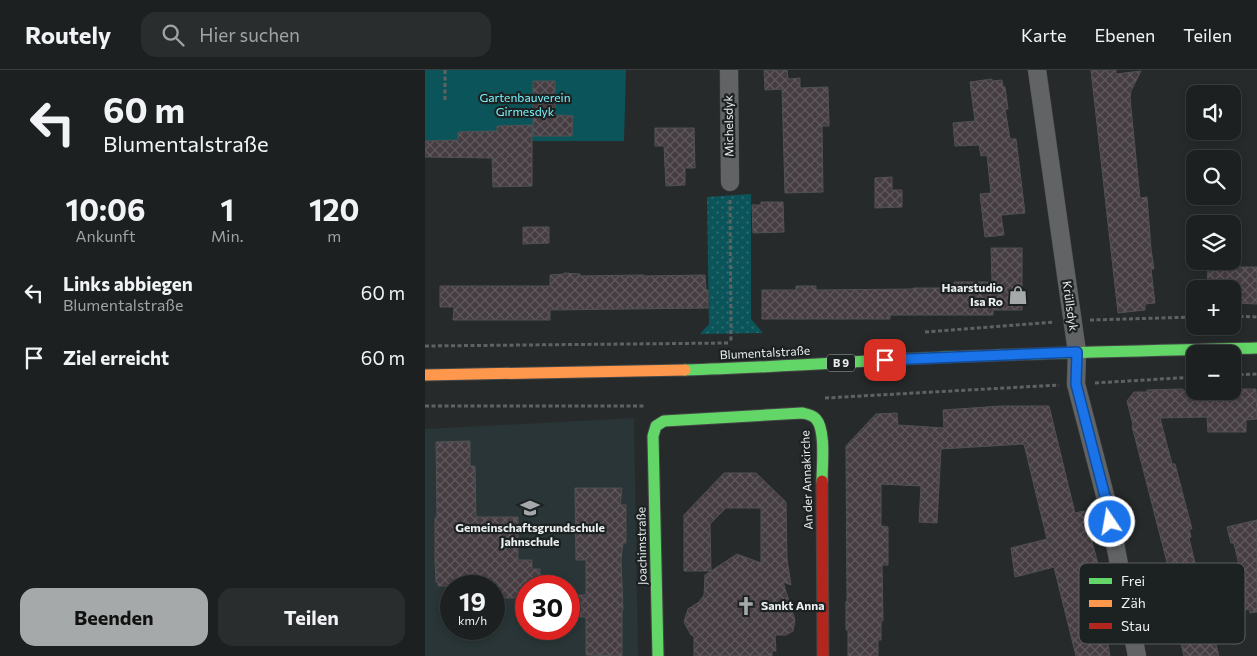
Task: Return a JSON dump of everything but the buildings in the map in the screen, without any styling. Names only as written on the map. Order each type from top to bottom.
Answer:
[{"type":"main road","name":"Blumentalstraße","points":[[425,375],[731,369],[1077,352],[1257,348]]},
{"type":"main road","name":"An der Annakirche","points":[[653,436],[657,426],[664,421],[802,413],[812,414],[819,422],[822,432],[823,656]]},
{"type":"main road","name":"Joachimstraße","points":[[653,436],[658,656]]},
{"type":"street","name":"Michelsdyk","points":[[729,70],[730,182]]},
{"type":"street","name":"Krüllsdyk","points":[[1037,70],[1077,352],[1076,384],[1107,504],[1119,563]]},
{"type":"path","points":[[445,70],[445,100]]},
{"type":"path","points":[[730,182],[731,343]]},
{"type":"path","points":[[1241,316],[1257,317]]},
{"type":"path","points":[[923,332],[1072,320],[1186,317]]},
{"type":"path","points":[[425,346],[738,343]]},
{"type":"path","points":[[1241,375],[1257,374]]},
{"type":"shaded area","name":"Gemeinschaftsgrundschule Jahnschule","points":[[634,418],[638,656],[425,656],[425,429]]},
{"type":"green space","name":"Gartenbauverein Girmesdyk","points":[[425,70],[626,70],[624,141],[425,141]]},
{"type":"green space","points":[[751,194],[751,319],[763,333],[700,334],[709,324],[707,197]]},
{"type":"traffic: fast","points":[[685,370],[993,355],[1257,348]]},
{"type":"traffic: fast","points":[[658,656],[653,436],[656,426],[664,421],[802,413],[810,415],[816,419],[821,431],[823,449],[822,481]]},
{"type":"traffic: slow","points":[[425,375],[685,370]]},
{"type":"traffic: jam","points":[[822,481],[823,656]]},
{"type":"place","name":"Haarstudio Isa Ro","points":[[1018,295]]},
{"type":"place","name":"Gemeinschaftsgrundschule Jahnschule","points":[[530,508]]},
{"type":"place","name":"Sankt Anna","points":[[746,606]]},
{"type":"route","points":[[885,360],[1077,352],[1076,384],[1110,522]]}]
